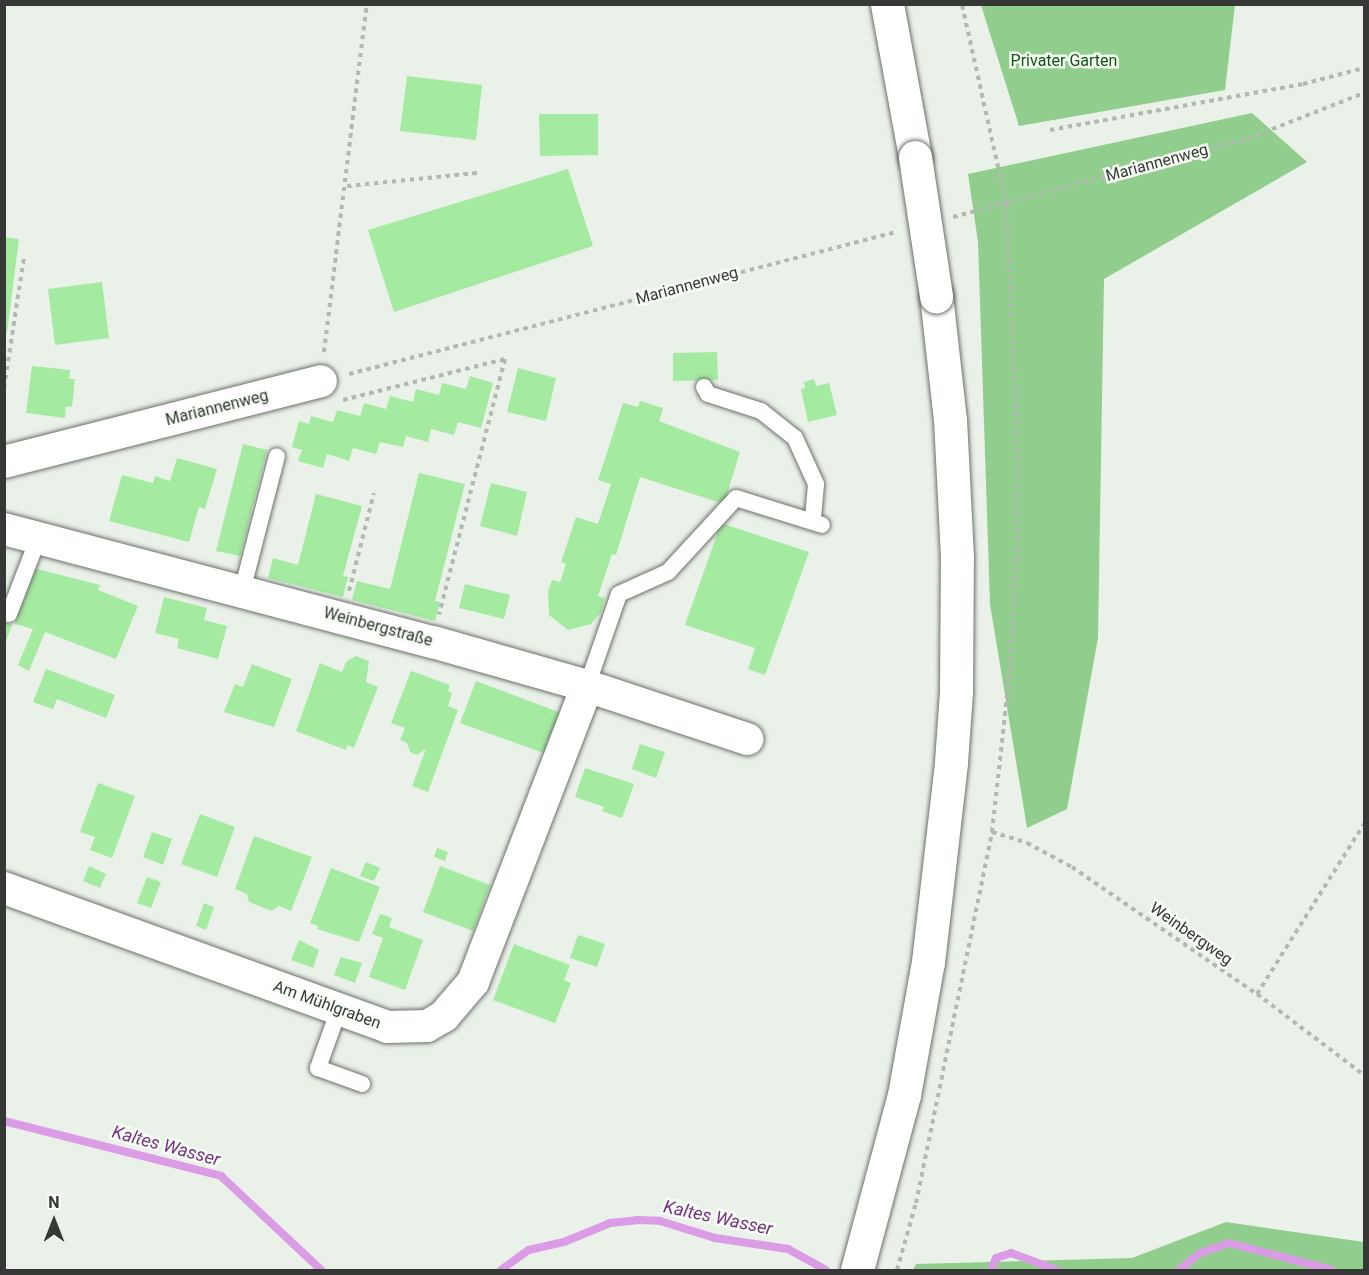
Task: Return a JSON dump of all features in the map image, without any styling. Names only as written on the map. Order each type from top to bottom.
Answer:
[{"type":"main road","points":[[856,1270],[904,1095],[928,962],[951,762],[956,692],[957,557],[950,420],[936,296],[915,157],[887,4]]},
{"type":"street","name":"Mariannenweg","points":[[4,462],[332,391]]},
{"type":"street","name":"Weinbergstraße","points":[[4,529],[433,642],[587,686],[747,739]]},
{"type":"street","name":"Am Mühlgraben","points":[[4,888],[387,1027],[409,1029],[427,1026],[460,1000],[473,982],[587,686]]},
{"type":"lane","points":[[587,686],[619,594],[668,572],[736,498],[818,523],[816,484],[795,438],[761,411],[708,394],[704,387]]},
{"type":"lane","points":[[242,591],[277,456]]},
{"type":"lane","points":[[9,614],[38,539]]},
{"type":"lane","points":[[339,1009],[318,1068],[362,1084]]},
{"type":"path","points":[[367,4],[347,186],[332,391],[505,359],[433,642]]},
{"type":"path","points":[[898,1268],[916,1203],[992,832],[1009,679],[1017,550],[1017,424],[1006,203],[962,4]]},
{"type":"path","points":[[1050,130],[1302,84],[1365,68]]},
{"type":"path","name":"Mariannenweg","points":[[950,218],[1248,139],[1365,93]]},
{"type":"path","points":[[347,186],[477,172]]},
{"type":"path","name":"Mariannenweg","points":[[332,391],[905,230]]},
{"type":"path","points":[[4,388],[24,256]]},
{"type":"path","points":[[343,618],[374,493]]},
{"type":"path","points":[[1257,994],[1365,824]]},
{"type":"path","name":"Weinbergweg","points":[[992,832],[1027,843],[1072,867],[1257,994],[1365,1075]]},
{"type":"green space","name":"Privater Garten","points":[[981,5],[1235,5],[1225,90],[1019,126]]},
{"type":"green space","points":[[1252,113],[1307,162],[1104,279],[1098,638],[1067,809],[1027,828],[990,604],[978,242],[968,174]]},
{"type":"green space","points":[[1226,1222],[1364,1242],[1364,1270],[913,1270],[916,1264],[1132,1258]]},
{"type":"building","points":[[407,76],[482,85],[476,140],[400,131]]},
{"type":"building","points":[[539,114],[598,114],[598,155],[540,156]]},
{"type":"building","points":[[568,169],[593,246],[394,312],[368,230]]},
{"type":"building","points":[[4,237],[19,239],[7,333],[4,331]]},
{"type":"building","points":[[102,282],[109,338],[55,345],[48,289]]},
{"type":"building","points":[[717,352],[718,380],[673,381],[673,353]]},
{"type":"building","points":[[32,366],[70,370],[69,379],[75,379],[72,407],[66,406],[65,418],[26,413]]},
{"type":"building","points":[[518,368],[556,378],[546,421],[507,412]]},
{"type":"building","points":[[470,376],[493,383],[481,428],[458,422],[454,435],[431,429],[428,442],[406,436],[403,447],[380,442],[376,454],[353,448],[349,461],[327,454],[323,468],[298,461],[302,450],[292,447],[299,421],[309,424],[311,416],[333,422],[337,410],[360,416],[364,403],[386,409],[390,396],[413,402],[416,389],[439,395],[442,383],[466,389]]},
{"type":"building","points":[[814,379],[816,386],[829,383],[837,415],[808,422],[801,389],[805,388],[804,382]]},
{"type":"building","points":[[640,401],[663,408],[659,421],[740,452],[724,504],[640,477],[616,555],[612,554],[598,596],[605,598],[601,612],[591,624],[568,630],[549,615],[548,591],[552,580],[560,582],[566,564],[561,562],[576,517],[598,524],[611,484],[598,480],[623,403],[638,407]]},
{"type":"building","points":[[243,444],[267,450],[240,556],[216,551]]},
{"type":"building","points":[[177,458],[217,469],[205,509],[199,507],[189,542],[109,521],[122,475],[153,483],[155,476],[170,481]]},
{"type":"building","points":[[419,473],[465,484],[435,601],[440,602],[435,621],[352,600],[357,581],[390,589]]},
{"type":"building","points":[[491,483],[527,492],[517,536],[480,526]]},
{"type":"building","points":[[316,494],[362,506],[343,576],[348,577],[343,597],[268,578],[273,558],[298,565]]},
{"type":"building","points":[[721,523],[809,552],[765,675],[748,669],[755,648],[685,625]]},
{"type":"building","points":[[29,567],[100,585],[98,590],[138,606],[116,659],[45,632],[29,671],[18,665],[33,629],[15,624]]},
{"type":"building","points":[[465,584],[510,595],[504,619],[459,608]]},
{"type":"building","points":[[164,597],[207,608],[204,620],[227,626],[218,659],[177,648],[179,639],[155,633]]},
{"type":"building","points":[[4,622],[12,625],[5,644],[4,644]]},
{"type":"building","points":[[356,656],[369,661],[366,682],[378,687],[354,748],[347,745],[346,750],[296,731],[320,663],[342,672],[346,662]]},
{"type":"building","points":[[252,664],[292,679],[274,727],[224,712],[235,684],[243,687]]},
{"type":"building","points":[[46,669],[115,695],[106,718],[57,699],[53,709],[33,702]]},
{"type":"building","points":[[411,671],[450,685],[448,691],[452,693],[448,706],[458,710],[428,792],[412,786],[426,749],[417,755],[410,752],[407,743],[400,740],[405,728],[391,723]]},
{"type":"building","points":[[476,681],[561,713],[546,754],[460,723]]},
{"type":"building","points":[[640,744],[665,752],[656,778],[632,769]]},
{"type":"building","points":[[585,768],[634,784],[622,818],[602,811],[604,807],[575,797]]},
{"type":"building","points":[[98,783],[135,796],[112,858],[90,850],[95,837],[80,832]]},
{"type":"building","points":[[200,814],[235,827],[217,877],[181,864]]},
{"type":"building","points":[[152,832],[172,839],[163,865],[143,857]]},
{"type":"building","points":[[254,836],[312,857],[291,911],[279,906],[272,911],[249,902],[247,894],[235,889]]},
{"type":"building","points":[[437,848],[448,852],[445,861],[434,857]]},
{"type":"building","points":[[366,862],[380,868],[374,881],[360,876]]},
{"type":"building","points":[[89,866],[106,874],[100,888],[83,881]]},
{"type":"building","points":[[440,866],[490,885],[473,931],[423,912]]},
{"type":"building","points":[[331,868],[380,887],[359,942],[317,929],[318,926],[310,923]]},
{"type":"building","points":[[147,877],[161,882],[151,908],[137,903]]},
{"type":"building","points":[[204,903],[214,907],[206,930],[196,926]]},
{"type":"building","points":[[380,914],[392,918],[389,927],[423,940],[405,990],[369,977],[383,938],[372,934]]},
{"type":"building","points":[[578,935],[605,944],[597,967],[570,958]]},
{"type":"building","points":[[299,940],[319,950],[313,968],[291,960]]},
{"type":"building","points":[[514,944],[570,965],[564,980],[571,983],[555,1023],[493,1000]]},
{"type":"building","points":[[341,957],[362,963],[355,983],[334,975]]},
{"type":"waterway","name":"Kaltes Wasser","points":[[4,1121],[221,1176],[321,1270]]},
{"type":"waterway","name":"Kaltes Wasser","points":[[501,1270],[529,1250],[564,1242],[610,1223],[637,1220],[660,1221],[715,1238],[788,1249],[826,1270]]},
{"type":"waterway","name":"Kaltes Wasser","points":[[1179,1270],[1200,1253],[1229,1243],[1332,1270]]},
{"type":"waterway","name":"Kaltes Wasser","points":[[991,1270],[996,1258],[1011,1253],[1057,1270]]}]
